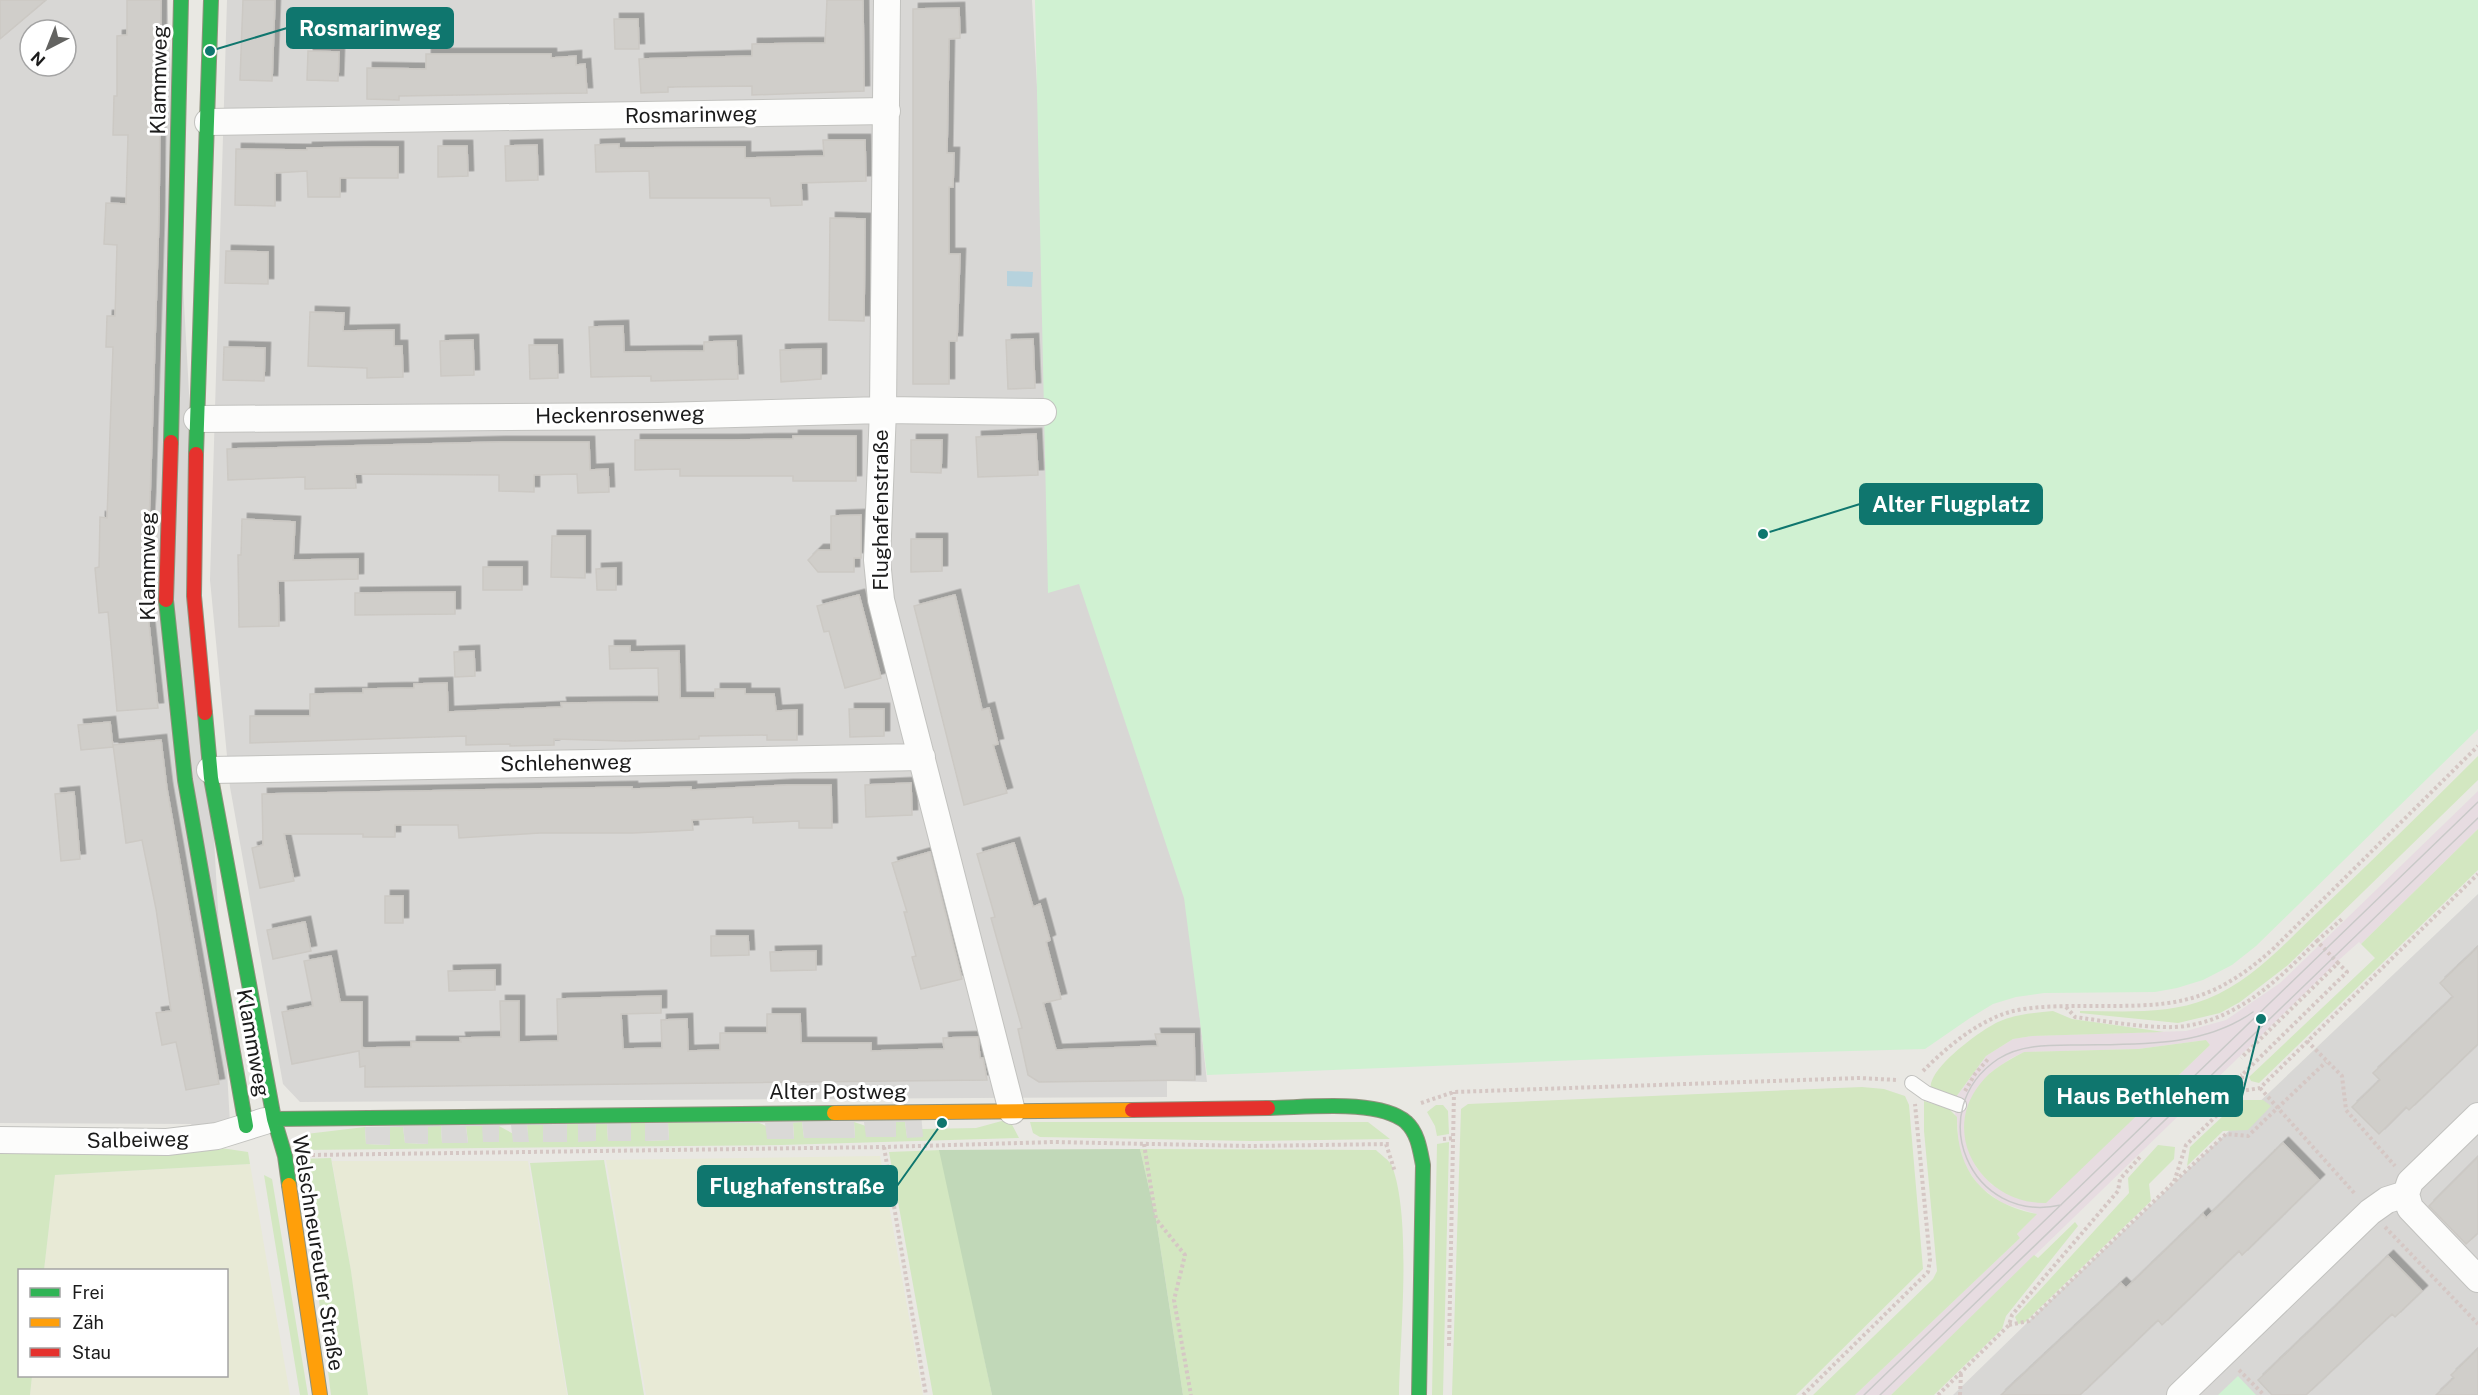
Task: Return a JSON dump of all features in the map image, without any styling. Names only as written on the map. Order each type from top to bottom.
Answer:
[{"type":"main road","name":"Klammweg","points":[[181,0],[178,204],[166,596],[185,780],[246,1126]]},
{"type":"main road","name":"Klammweg","points":[[211,0],[197,419],[194,596],[210,770],[274,1119]]},
{"type":"main road","name":"Alter Postweg","points":[[274,1119],[1359,1107],[1384,1111],[1402,1118],[1414,1129],[1419,1142]]},
{"type":"main road","name":"Welschneureuter Straße","points":[[274,1119],[285,1156],[320,1395]]},
{"type":"main road","points":[[1419,1142],[1423,1165],[1419,1395]]},
{"type":"street","name":"Flughafenstraße","points":[[887,0],[883,410],[877,560],[880,600],[1012,1111]]},
{"type":"street","name":"Rosmarinweg","points":[[208,122],[887,111]]},
{"type":"street","name":"Heckenrosenweg","points":[[197,419],[658,416],[883,410],[1043,412]]},
{"type":"street","name":"Schlehenweg","points":[[210,770],[922,757]]},
{"type":"street","points":[[2180,1395],[2370,1212],[2408,1188],[2478,1116]]},
{"type":"street","name":"Salbeiweg","points":[[0,1140],[167,1142],[217,1136],[274,1119]]},
{"type":"street","points":[[2408,1188],[2410,1208],[2478,1279]]},
{"type":"lane","points":[[1912,1083],[1926,1093],[1959,1105]]},
{"type":"path","points":[[1803,1395],[1928,1272],[1930,1260],[1912,1083],[1924,1069],[1959,1040],[1992,1019],[2018,1010],[2066,1006],[2180,1003],[2223,986],[2272,950],[2478,746]]},
{"type":"path","points":[[2175,1182],[2186,1145],[2242,1091],[2260,1088],[2478,874]]},
{"type":"path","points":[[2066,1006],[2075,1017],[2164,1027],[2223,1017],[2276,982],[2343,918]]},
{"type":"path","points":[[2196,1101],[2204,1108],[2225,1087],[2242,1075],[2347,972],[2317,941]]},
{"type":"path","points":[[2241,1058],[2338,963]]},
{"type":"path","points":[[2307,1041],[2326,1062],[2339,1071],[2345,1081],[2345,1102],[2352,1119],[2408,1188]]},
{"type":"path","points":[[1959,1105],[1971,1080],[1989,1058]]},
{"type":"path","points":[[2009,1325],[2029,1321],[2226,1134],[2248,1136],[2326,1062]]},
{"type":"path","points":[[2242,1075],[2242,1091]]},
{"type":"path","points":[[1449,1348],[1454,1092],[1860,1078],[1912,1083]]},
{"type":"path","points":[[2260,1088],[2370,1212],[2478,1324]]},
{"type":"path","points":[[285,1156],[884,1147],[1054,1142],[1250,1146],[1419,1142],[1454,1138]]},
{"type":"path","points":[[1144,1144],[1156,1218],[1185,1255],[1174,1300],[1191,1395]]},
{"type":"path","points":[[884,1147],[926,1395]]},
{"type":"path","points":[[1938,1395],[2009,1325],[2012,1315],[2118,1191],[2120,1179],[2140,1157]]},
{"type":"path","points":[[2223,1354],[2264,1395]]},
{"type":"path","points":[[1960,1395],[1961,1373]]},
{"type":"shaded area","points":[[0,0],[167,0],[230,1124],[193,1127],[191,1124],[0,1123]]},
{"type":"shaded area","points":[[227,0],[1032,0],[1061,501],[1187,899],[1207,1082],[1167,1081],[1167,1097],[300,1102],[283,1084],[230,787],[210,580]]},
{"type":"shaded area","points":[[2478,791],[2478,829],[2361,944],[2359,942],[2340,959],[1891,1395],[1855,1395],[2020,1238],[2017,1234],[2036,1214],[2002,1203],[1979,1186],[1964,1164],[1959,1150],[1957,1118],[1955,1117],[1956,1097],[1986,1056],[2013,1039],[2032,1036],[2186,1031],[2226,1020],[2280,983]],"holes":[[[2206,1040],[2210,1045],[2046,1202],[1992,1185],[1976,1167],[1965,1131],[1990,1073],[2010,1059],[2024,1052],[2138,1049]]]},
{"type":"shaded area","points":[[2478,894],[2478,1395],[1953,1395],[2029,1321]]},
{"type":"shaded area","points":[[921,1112],[923,1137],[907,1138],[905,1122],[896,1122],[896,1137],[866,1137],[864,1122],[854,1122],[855,1138],[804,1138],[802,1122],[793,1123],[794,1139],[767,1139],[765,1123],[668,1123],[669,1140],[645,1141],[645,1123],[631,1123],[631,1141],[608,1141],[607,1124],[596,1124],[596,1141],[578,1142],[578,1124],[567,1124],[567,1142],[543,1142],[543,1125],[527,1125],[529,1142],[513,1142],[511,1125],[499,1126],[499,1142],[483,1142],[482,1126],[466,1126],[468,1143],[442,1143],[441,1126],[428,1127],[428,1144],[405,1143],[403,1127],[390,1127],[390,1145],[366,1144],[365,1127]]},
{"type":"green space","points":[[1035,0],[2478,0],[2478,729],[2256,946],[2232,965],[2203,980],[2177,988],[2155,992],[2044,993],[2016,997],[1993,1004],[1925,1049],[1707,1055],[1207,1075],[1184,898],[1079,584],[1048,593]]},
{"type":"green space","points":[[2478,756],[2478,780],[2288,965],[2240,1002],[2220,1013],[2178,1023],[2080,1013],[2080,1011],[2144,1011],[2176,1008],[2207,999],[2239,982],[2281,947]]},
{"type":"green space","points":[[2478,829],[2478,870],[2259,1083],[2251,1081],[2249,1077],[2375,958],[2361,944]]},
{"type":"green space","points":[[2053,1011],[2072,1019],[2164,1032],[2032,1036],[2013,1039],[1986,1056],[1956,1097],[1931,1089],[1937,1071],[1946,1061],[1968,1041],[1990,1026],[2011,1017]]},
{"type":"green space","points":[[2206,1040],[2210,1045],[2046,1203],[2023,1200],[2003,1192],[1987,1179],[1974,1163],[1966,1144],[1964,1124],[1968,1104],[1989,1074],[2024,1052],[2138,1049]]},
{"type":"green space","points":[[1862,1087],[1884,1089],[1905,1096],[1909,1105],[1923,1269],[1796,1395],[1452,1395],[1461,1109],[1468,1104]]},
{"type":"green space","points":[[2240,1100],[2263,1100],[2271,1106],[2248,1130],[2223,1131],[2187,1166],[2190,1147]]},
{"type":"green space","points":[[1924,1101],[1949,1109],[1957,1117],[1958,1137],[1968,1169],[1988,1193],[2018,1209],[2037,1214],[2017,1234],[2020,1238],[1855,1395],[1813,1395],[1933,1279],[1937,1271],[1924,1131]]},
{"type":"green space","points":[[1436,1105],[1443,1105],[1448,1111],[1449,1134],[1437,1136],[1435,1126],[1427,1112]]},
{"type":"green space","points":[[1009,1119],[1019,1138],[781,1145],[302,1150],[306,1134],[365,1127],[366,1144],[389,1145],[390,1127],[403,1127],[405,1143],[428,1144],[428,1126],[441,1126],[442,1143],[468,1142],[466,1126],[499,1126],[528,1142],[527,1124],[543,1124],[543,1142],[567,1142],[567,1124],[578,1124],[578,1141],[596,1124],[607,1124],[608,1141],[630,1141],[631,1123],[645,1123],[646,1141],[669,1140],[668,1123],[757,1122],[794,1138],[793,1122],[802,1122],[804,1138],[855,1138],[854,1122],[896,1136],[896,1122],[905,1122],[907,1137],[922,1137],[922,1129],[976,1128]]},
{"type":"green space","points":[[1030,1122],[1368,1122],[1390,1139],[1251,1141],[1040,1137],[1033,1133]]},
{"type":"green space","points":[[1449,1142],[1443,1395],[1432,1395],[1437,1144]]},
{"type":"green space","points":[[2158,1145],[2175,1147],[2174,1159],[2149,1184],[2151,1201],[2024,1323],[2018,1324],[2015,1317],[2129,1193],[2128,1178]]},
{"type":"green space","points":[[221,1148],[248,1152],[250,1164],[55,1175],[44,1269],[18,1269],[18,1377],[32,1377],[30,1395],[0,1395],[0,1151]]},
{"type":"green space","points":[[1140,1149],[1376,1150],[1387,1160],[1392,1166],[1402,1216],[1403,1278],[1399,1395],[1183,1395],[1156,1219]]},
{"type":"green space","points":[[1140,1149],[1156,1219],[1183,1395],[992,1395],[939,1150]]},
{"type":"green space","points":[[941,1150],[992,1395],[933,1395],[889,1152]]},
{"type":"green space","points":[[880,1156],[923,1395],[646,1395],[606,1160]]},
{"type":"green space","points":[[331,1158],[351,1271],[368,1395],[331,1395],[301,1159]]},
{"type":"green space","points":[[604,1160],[644,1395],[568,1395],[530,1163]]},
{"type":"green space","points":[[332,1161],[528,1161],[567,1395],[368,1395],[351,1271]]},
{"type":"green space","points":[[250,1164],[290,1395],[30,1395],[32,1377],[228,1377],[228,1269],[44,1269],[55,1175]]},
{"type":"green space","points":[[264,1175],[272,1179],[308,1395],[300,1395]]},
{"type":"green space","points":[[2075,1222],[2078,1226],[2006,1316],[2002,1329],[1934,1395],[1891,1395],[2034,1255],[2038,1258]]},
{"type":"green space","points":[[2238,1376],[2256,1395],[2218,1395]]},
{"type":"water","points":[[1007,271],[1033,272],[1032,287],[1007,286]]},
{"type":"building","points":[[0,0],[46,0],[25,18],[18,18],[18,24],[0,39]]},
{"type":"building","points":[[127,0],[161,0],[159,215],[150,499],[147,550],[141,550],[158,708],[117,711],[108,612],[99,613],[95,568],[99,567],[100,517],[107,518],[113,347],[106,347],[107,316],[115,316],[117,245],[104,244],[106,203],[126,204],[128,135],[113,135],[114,96],[117,96],[117,36],[127,35]]},
{"type":"building","points":[[243,0],[275,0],[272,81],[240,80]]},
{"type":"building","points":[[827,0],[863,0],[864,91],[752,95],[752,86],[668,87],[668,92],[641,93],[639,59],[752,56],[752,44],[825,43]]},
{"type":"building","points":[[959,8],[960,38],[949,39],[947,153],[954,153],[953,187],[949,187],[949,254],[960,254],[957,341],[949,341],[949,384],[913,384],[913,9]]},
{"type":"building","points":[[614,19],[638,19],[639,49],[615,49]]},
{"type":"building","points":[[308,51],[339,52],[338,81],[307,80]]},
{"type":"building","points":[[426,54],[551,54],[551,58],[576,56],[576,65],[585,64],[587,93],[399,96],[399,100],[367,99],[367,68],[426,69]]},
{"type":"building","points":[[823,140],[865,140],[866,181],[801,183],[802,205],[771,206],[770,198],[650,198],[649,171],[596,172],[595,145],[619,144],[619,148],[745,147],[745,158],[824,156]]},
{"type":"building","points":[[537,145],[538,180],[506,181],[505,146]]},
{"type":"building","points":[[438,146],[467,146],[468,176],[438,177]]},
{"type":"building","points":[[398,147],[398,178],[340,178],[340,197],[308,197],[307,171],[275,173],[275,206],[235,205],[236,149],[307,150],[307,148]]},
{"type":"building","points":[[830,218],[865,219],[864,321],[829,320]]},
{"type":"building","points":[[226,251],[268,252],[268,284],[225,283]]},
{"type":"building","points":[[310,312],[344,313],[343,331],[394,330],[394,346],[402,346],[403,377],[367,378],[367,368],[308,366]]},
{"type":"building","points":[[623,326],[624,352],[704,351],[704,342],[736,341],[738,379],[651,381],[651,376],[591,377],[589,327]]},
{"type":"building","points":[[1033,339],[1035,388],[1008,389],[1006,340]]},
{"type":"building","points":[[473,340],[474,375],[441,376],[440,341]]},
{"type":"building","points":[[529,345],[557,345],[558,378],[530,379]]},
{"type":"building","points":[[224,347],[265,348],[264,381],[223,380]]},
{"type":"building","points":[[821,349],[821,379],[781,382],[780,350]]},
{"type":"building","points":[[1036,434],[1038,475],[978,477],[976,437]]},
{"type":"building","points":[[793,436],[856,436],[856,481],[793,481],[793,476],[680,476],[680,469],[635,470],[635,440],[793,439]]},
{"type":"building","points":[[911,440],[942,440],[941,473],[911,472]]},
{"type":"building","points":[[589,442],[590,470],[608,469],[609,492],[578,493],[577,474],[534,475],[534,492],[499,491],[499,475],[355,474],[356,488],[305,489],[305,477],[228,480],[227,449]]},
{"type":"building","points":[[861,515],[861,558],[854,558],[854,572],[818,572],[808,560],[818,550],[831,550],[831,516]]},
{"type":"building","points":[[242,519],[295,522],[293,560],[358,559],[358,579],[278,581],[279,626],[239,627],[238,555],[241,555]]},
{"type":"building","points":[[552,536],[585,536],[585,578],[551,577]]},
{"type":"building","points":[[911,539],[942,539],[942,571],[911,572]]},
{"type":"building","points":[[483,567],[522,567],[522,590],[483,590]]},
{"type":"building","points":[[616,568],[616,590],[597,590],[596,569]]},
{"type":"building","points":[[455,592],[455,614],[355,615],[355,593]]},
{"type":"building","points":[[859,595],[881,678],[845,688],[829,631],[824,632],[817,606]]},
{"type":"building","points":[[955,595],[982,710],[989,708],[998,744],[993,745],[1007,793],[964,805],[914,606]]},
{"type":"building","points":[[609,646],[630,646],[630,652],[679,651],[680,698],[715,698],[715,689],[745,689],[745,694],[774,694],[776,711],[797,710],[797,740],[767,740],[767,735],[699,736],[699,739],[625,741],[554,739],[554,745],[510,746],[510,744],[466,745],[466,736],[250,743],[250,716],[310,716],[310,694],[363,693],[363,689],[414,688],[414,684],[447,683],[448,712],[562,707],[561,703],[659,702],[658,668],[610,669]]},
{"type":"building","points":[[474,651],[475,676],[455,677],[454,652]]},
{"type":"building","points":[[849,709],[884,709],[884,736],[850,737]]},
{"type":"building","points":[[110,722],[113,747],[81,750],[78,725]]},
{"type":"building","points":[[161,740],[167,789],[219,1084],[186,1090],[176,1042],[162,1045],[156,1013],[171,1011],[156,909],[142,840],[126,843],[113,745]]},
{"type":"building","points":[[911,783],[912,815],[866,817],[865,785]]},
{"type":"building","points":[[831,785],[832,828],[799,828],[799,821],[753,823],[753,817],[692,820],[693,830],[633,833],[540,833],[459,838],[458,825],[395,825],[395,837],[363,837],[363,834],[284,834],[294,881],[260,888],[252,848],[263,845],[262,794],[632,787],[632,789],[691,787],[691,790]]},
{"type":"building","points":[[74,792],[80,859],[61,861],[55,794]]},
{"type":"building","points":[[1014,843],[1033,907],[1040,904],[1050,940],[1046,942],[1061,999],[1043,1003],[1056,1050],[1158,1046],[1155,1034],[1194,1034],[1195,1080],[1039,1082],[1028,1075],[1018,1029],[1022,1028],[991,918],[995,917],[977,854]]},
{"type":"building","points":[[930,852],[962,979],[921,989],[912,957],[916,956],[904,912],[907,912],[892,863]]},
{"type":"building","points":[[385,896],[403,896],[403,923],[385,923]]},
{"type":"building","points":[[305,922],[311,951],[273,959],[267,930]]},
{"type":"building","points":[[711,936],[748,936],[749,955],[711,956]]},
{"type":"building","points":[[2478,947],[2478,1044],[2409,1110],[2406,1107],[2379,1134],[2352,1107],[2380,1080],[2373,1073],[2453,997],[2440,983]]},
{"type":"building","points":[[816,951],[816,970],[771,971],[770,952]]},
{"type":"building","points":[[331,956],[340,1002],[362,1002],[362,1048],[411,1047],[411,1042],[461,1042],[460,1038],[501,1037],[500,1001],[519,1001],[519,1042],[558,1041],[557,999],[661,996],[661,1013],[621,1014],[623,1049],[662,1048],[661,1020],[687,1019],[688,1051],[720,1050],[720,1033],[767,1033],[767,1014],[800,1014],[801,1043],[871,1043],[871,1051],[944,1049],[943,1038],[978,1037],[980,1058],[983,1058],[987,1080],[365,1087],[365,1066],[360,1067],[359,1051],[292,1064],[282,1012],[313,1006],[304,961]]},
{"type":"building","points":[[495,970],[495,990],[449,991],[448,971]]},
{"type":"building","points":[[2283,1143],[2319,1180],[2242,1255],[2239,1251],[2162,1325],[2158,1320],[2080,1395],[2001,1395],[2121,1283],[2126,1288],[2203,1214],[2206,1218]]},
{"type":"building","points":[[2478,1157],[2478,1233],[2466,1244],[2429,1206]]},
{"type":"building","points":[[2388,1256],[2422,1291],[2395,1317],[2392,1314],[2306,1395],[2272,1395],[2258,1380]]},
{"type":"building","points":[[2478,1349],[2478,1395],[2436,1395],[2454,1378],[2451,1375]]},
{"type":"tram line","points":[[1864,1395],[2478,802]]},
{"type":"tram line","points":[[1880,1395],[2478,818]]},
{"type":"tram line","points":[[2061,1205],[2029,1207],[2002,1198],[1981,1181],[1967,1159],[1961,1133],[1963,1106],[1975,1081],[1998,1059],[2016,1050],[2047,1045],[2168,1042],[2212,1032],[2233,1024],[2253,1012]]},
{"type":"traffic: fast","points":[[171,442],[181,0]]},
{"type":"traffic: fast","points":[[196,454],[211,0]]},
{"type":"traffic: fast","points":[[166,600],[185,780],[246,1126]]},
{"type":"traffic: fast","points":[[205,713],[211,778],[274,1119],[285,1156],[289,1185]]},
{"type":"traffic: fast","points":[[1268,1108],[1340,1106],[1378,1110],[1406,1122],[1413,1131],[1423,1165],[1419,1395]]},
{"type":"traffic: fast","points":[[274,1119],[834,1113]]},
{"type":"traffic: slow","points":[[834,1113],[1132,1110]]},
{"type":"traffic: slow","points":[[289,1185],[320,1395]]},
{"type":"traffic: jam","points":[[166,600],[171,442]]},
{"type":"traffic: jam","points":[[196,454],[194,596],[205,713]]},
{"type":"traffic: jam","points":[[1132,1110],[1268,1108]]},
{"type":"place","name":"Rosmarinweg","points":[[210,51]]},
{"type":"place","name":"Alter Flugplatz","points":[[1763,534]]},
{"type":"place","name":"Haus Bethlehem","points":[[2261,1019]]},
{"type":"place","name":"Flughafenstraße","points":[[942,1123]]}]
